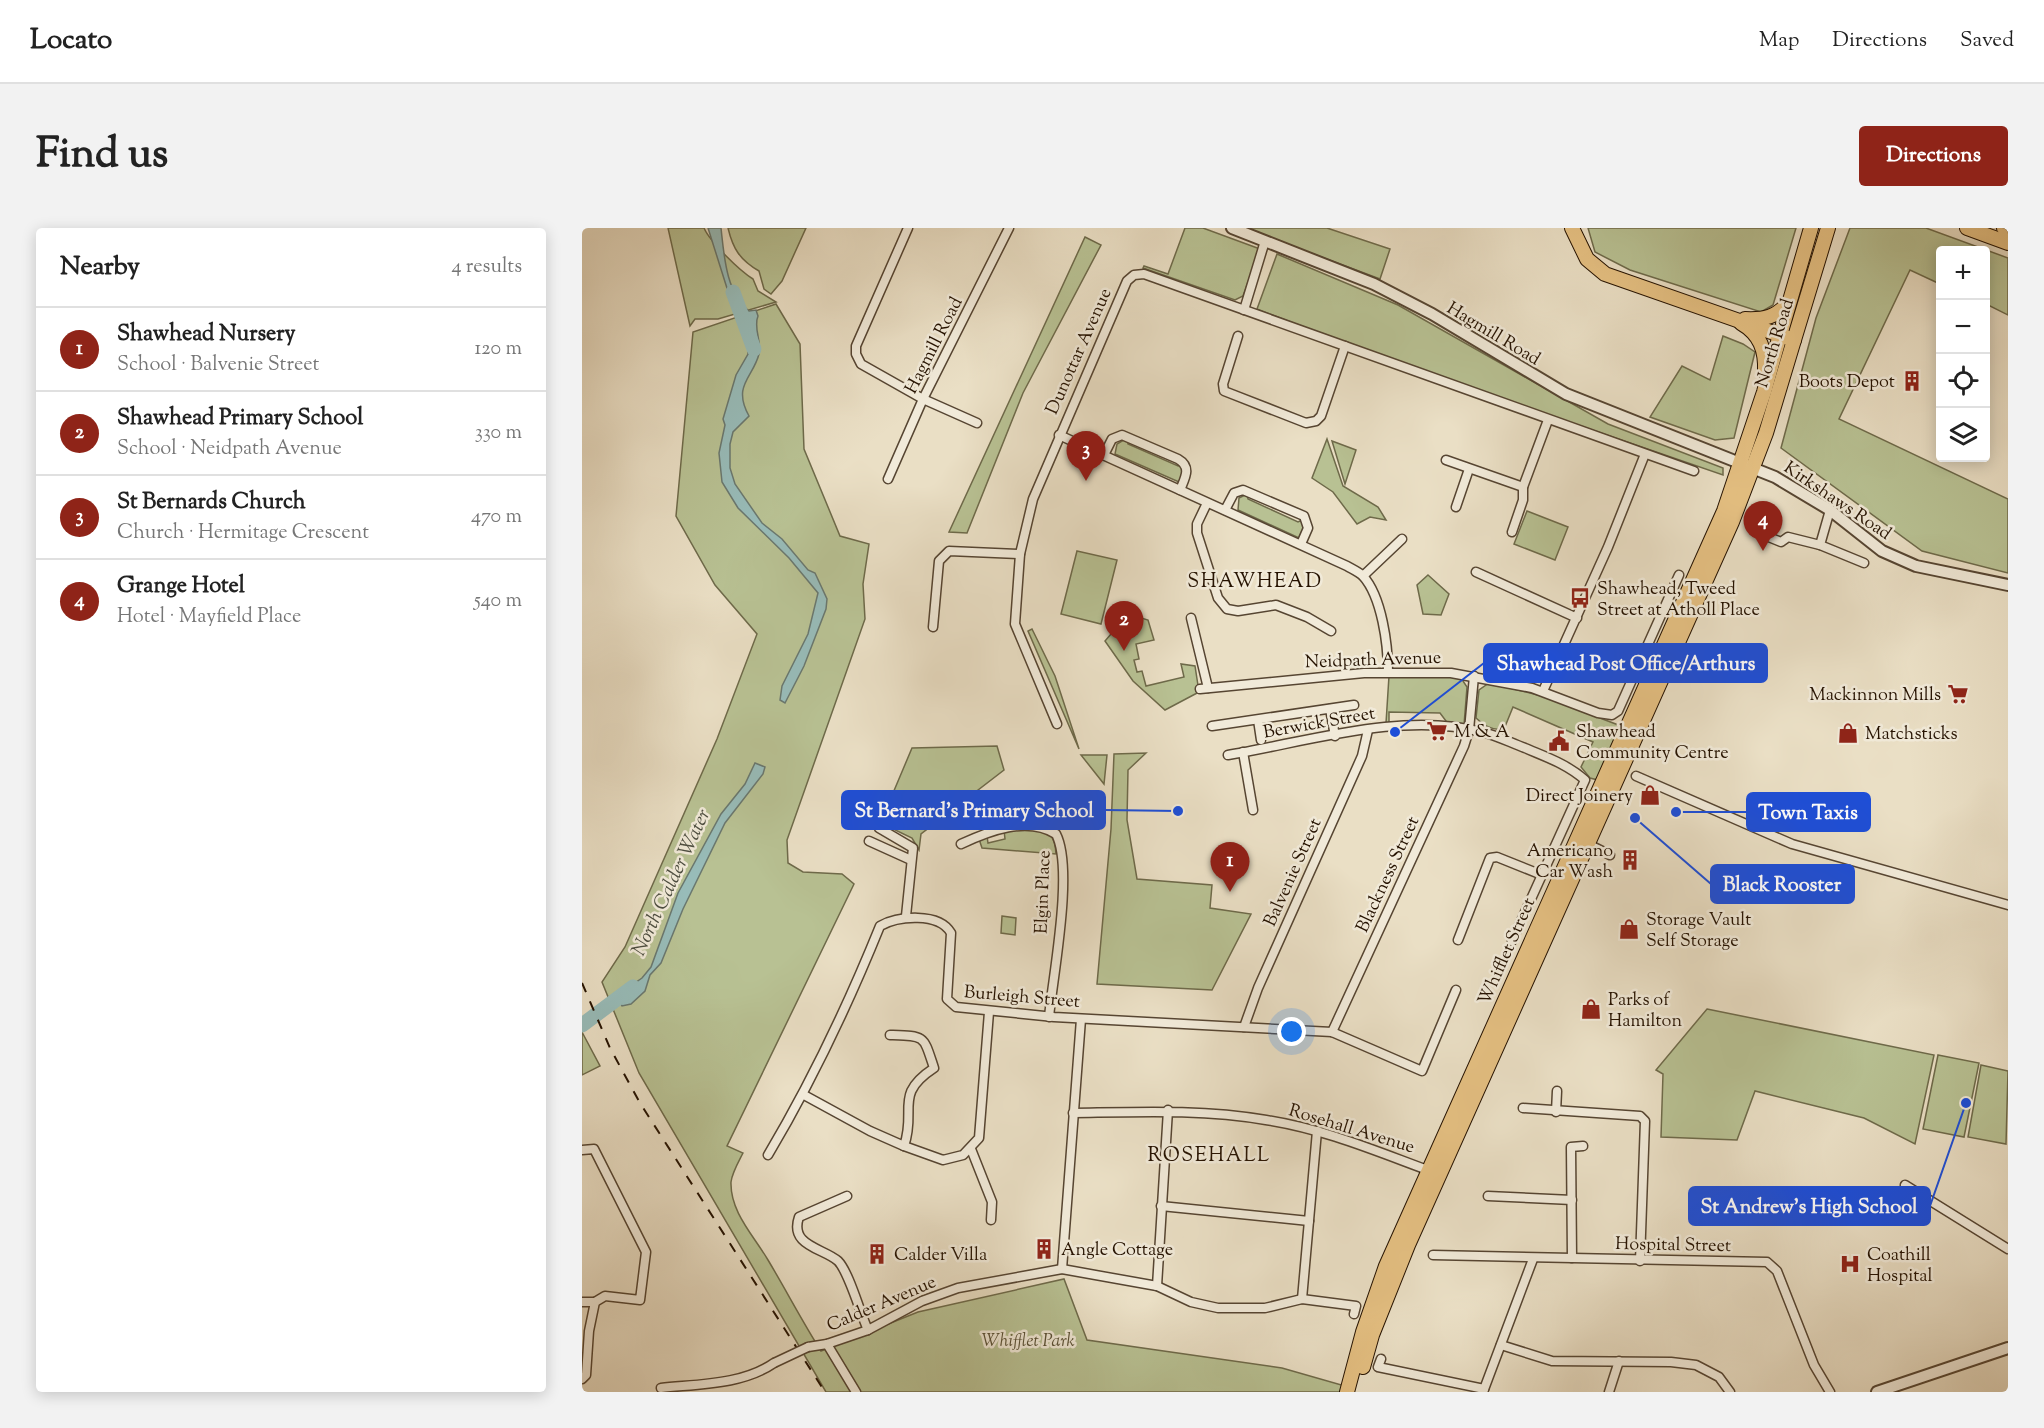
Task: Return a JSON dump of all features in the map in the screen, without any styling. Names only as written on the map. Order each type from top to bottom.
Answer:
[{"type":"main road","points":[[1572,228],[1587,259],[1605,274],[1787,338]]},
{"type":"main road","name":"North Road","points":[[1747,466],[1787,338],[1791,299],[1811,228]]},
{"type":"main road","name":"North Road","points":[[1747,466],[1764,392],[1828,228]]},
{"type":"main road","points":[[1967,228],[2008,243]]},
{"type":"main road","points":[[1734,319],[1769,317],[1783,309],[1791,299]]},
{"type":"main road","points":[[1734,319],[1752,330],[1762,344],[1766,363],[1764,392]]},
{"type":"main road","name":"Whifflet Street","points":[[1357,1392],[1372,1335],[1435,1173],[1636,722],[1732,522],[1747,466]]},
{"type":"main road","name":"Whifflet Street","points":[[1347,1392],[1363,1332],[1386,1266],[1435,1173],[1588,844],[1627,742]]},
{"type":"street","points":[[908,228],[856,346],[856,354],[861,364],[924,399],[977,423]]},
{"type":"street","name":"Hagmill Road","points":[[888,479],[924,399],[1010,228]]},
{"type":"street","name":"Hagmill Road","points":[[1232,228],[1374,284],[1432,315],[1566,394],[1747,466]]},
{"type":"street","points":[[1245,310],[1265,241]]},
{"type":"street","name":"Dunottar Avenue","points":[[1057,724],[1015,624],[1020,554],[1033,499],[1130,277],[1144,274],[1694,471]]},
{"type":"street","points":[[1238,336],[1223,384],[1224,391],[1306,423],[1316,421],[1321,416],[1345,346]]},
{"type":"street","points":[[1512,532],[1524,500],[1523,487],[1548,420]]},
{"type":"street","points":[[1059,435],[1301,544],[1363,576],[1380,612],[1387,648],[1388,672]]},
{"type":"street","points":[[1104,455],[1112,439],[1122,435],[1178,459],[1184,462],[1187,470],[1180,490]]},
{"type":"street","points":[[1543,691],[1577,618],[1645,454]]},
{"type":"street","points":[[1446,460],[1523,487]]},
{"type":"street","name":"Kirkshaws Road","points":[[1747,466],[1775,477],[1830,510],[1882,551],[1916,566],[2008,585]]},
{"type":"street","points":[[1456,507],[1469,468]]},
{"type":"street","points":[[1225,510],[1234,494],[1243,490],[1304,516],[1309,524],[1301,544]]},
{"type":"street","points":[[1207,503],[1197,524],[1197,533],[1218,598],[1227,609],[1238,611],[1276,605],[1307,617],[1331,632]]},
{"type":"street","points":[[1820,545],[1830,510]]},
{"type":"street","points":[[1754,531],[1781,542],[1788,537],[1820,545],[1864,563]]},
{"type":"street","points":[[1363,576],[1402,539]]},
{"type":"street","points":[[933,627],[939,561],[949,551],[1020,554]]},
{"type":"street","points":[[1476,572],[1577,618]]},
{"type":"street","name":"Neidpath Avenue","points":[[1191,618],[1204,688],[1388,672],[1425,671],[1474,676],[1543,691],[1605,715],[1618,711],[1679,575]]},
{"type":"street","points":[[1186,647],[1197,645]]},
{"type":"street","name":"Blackness Street","points":[[1332,1032],[1450,777],[1469,730],[1474,676]]},
{"type":"street","points":[[1212,726],[1354,705]]},
{"type":"street","points":[[1330,709],[1335,736]]},
{"type":"street","points":[[1258,720],[1261,740]]},
{"type":"street","name":"Berwick Street","points":[[1228,754],[1406,725],[1482,732],[1554,760],[1585,780],[1542,875]]},
{"type":"street","name":"Balvenie Street","points":[[1244,1027],[1258,988],[1362,756],[1368,730]]},
{"type":"street","points":[[1243,752],[1253,810]]},
{"type":"street","points":[[1636,776],[1792,844],[2008,905]]},
{"type":"street","points":[[768,1155],[804,1095],[849,1004],[880,926],[906,916],[913,848],[879,828]]},
{"type":"street","name":"Elgin Place","points":[[961,844],[992,830],[1039,828],[1056,834],[1063,859],[1062,886],[1049,1017]]},
{"type":"street","points":[[869,841],[911,860]]},
{"type":"street","points":[[1588,844],[1610,855]]},
{"type":"street","points":[[1458,940],[1490,858],[1497,857],[1542,875],[1512,941]]},
{"type":"street","name":"Burleigh Street","points":[[906,916],[947,927],[951,933],[947,999],[956,1007],[1049,1017],[1332,1032],[1422,1071],[1456,990]]},
{"type":"street","points":[[804,1095],[850,1121],[943,1161],[963,1155],[979,1138],[988,1012]]},
{"type":"street","points":[[1062,1269],[1081,1019]]},
{"type":"street","points":[[890,1035],[917,1035],[925,1040],[934,1068],[917,1079],[910,1090],[904,1146]]},
{"type":"street","points":[[1556,1112],[1557,1091]]},
{"type":"street","points":[[1522,1108],[1640,1116],[1645,1122],[1640,1261]]},
{"type":"street","points":[[1157,1286],[1168,1110]]},
{"type":"street","name":"Rosehall Avenue","points":[[1073,1113],[1168,1110],[1266,1120],[1317,1131],[1381,1151],[1435,1173]]},
{"type":"street","points":[[1302,1299],[1317,1131]]},
{"type":"street","points":[[1572,1258],[1571,1147],[1583,1146]]},
{"type":"street","points":[[582,1150],[594,1149],[646,1252],[640,1300],[605,1296],[595,1302],[582,1302]]},
{"type":"street","points":[[971,1149],[992,1202],[991,1220]]},
{"type":"street","points":[[1905,1185],[2008,1249]]},
{"type":"street","points":[[847,1196],[799,1217],[796,1224],[810,1248],[837,1261],[846,1274],[868,1330]]},
{"type":"street","points":[[1488,1196],[1572,1200]]},
{"type":"street","points":[[1161,1206],[1309,1221]]},
{"type":"street","name":"Hospital Street","points":[[1433,1255],[1533,1259],[1767,1262],[1777,1271],[1814,1365],[1830,1392]]},
{"type":"street","points":[[1381,1359],[1378,1367],[1483,1391],[1533,1259]]},
{"type":"street","name":"Calder Avenue","points":[[661,1388],[693,1386],[759,1374],[808,1347],[827,1344],[868,1330],[922,1301],[958,1288],[1062,1269],[1157,1286],[1191,1302],[1226,1308],[1264,1308],[1302,1299],[1356,1306],[1354,1314]]},
{"type":"street","points":[[582,1379],[586,1375],[589,1331],[595,1302]]},
{"type":"street","points":[[827,1344],[856,1392]]},
{"type":"street","points":[[1501,1345],[1552,1361],[1619,1361],[1696,1365],[1719,1377],[1730,1392]]},
{"type":"street","points":[[1877,1392],[2008,1348]]},
{"type":"street","points":[[1609,1392],[1619,1361]]},
{"type":"green space","points":[[668,228],[704,228],[726,256],[753,279],[758,291],[776,302],[718,319],[695,319],[690,326]]},
{"type":"green space","points":[[728,228],[806,228],[782,281],[771,294],[764,289],[759,271],[738,253]]},
{"type":"green space","points":[[1185,228],[1203,228],[1260,249],[1243,296],[1235,300],[1143,268],[1144,266],[1168,274]]},
{"type":"green space","points":[[1244,228],[1327,228],[1390,249],[1380,279]]},
{"type":"green space","points":[[1588,228],[1796,228],[1773,305],[1761,312],[1630,270],[1595,252]]},
{"type":"green space","points":[[1850,228],[1926,228],[1975,246],[1936,246],[1936,282],[1910,270],[1839,419],[2008,499],[2008,573],[1922,551],[1781,448],[1816,318]]},
{"type":"green space","points":[[1085,237],[1101,245],[1023,393],[967,533],[949,532]]},
{"type":"green space","points":[[1990,251],[2008,258],[2008,315],[1990,306]]},
{"type":"green space","points":[[1277,254],[1398,305],[1608,424],[1723,468],[1723,475],[1392,361],[1257,309]]},
{"type":"green space","name":"Whifflet Park","points":[[776,304],[800,344],[804,449],[840,536],[869,544],[863,584],[865,619],[787,840],[788,863],[803,872],[842,874],[854,884],[727,1146],[743,1153],[731,1182],[734,1203],[739,1214],[821,1351],[918,1312],[1064,1279],[1087,1340],[1282,1368],[1345,1386],[1344,1392],[826,1392],[639,1073],[602,982],[625,947],[717,739],[757,634],[715,585],[676,516],[693,332]]},
{"type":"green space","points":[[1723,336],[1755,352],[1734,438],[1715,440],[1650,417],[1682,366],[1710,380]]},
{"type":"green space","points":[[1127,438],[1128,444],[1178,466],[1182,464],[1185,468],[1179,482],[1115,454],[1117,444]]},
{"type":"green space","points":[[1327,439],[1343,486],[1378,507],[1386,520],[1370,517],[1357,524],[1333,492],[1312,478]]},
{"type":"green space","points":[[1332,441],[1356,450],[1345,484]]},
{"type":"green space","points":[[1247,494],[1248,499],[1298,522],[1302,520],[1306,523],[1299,538],[1238,510],[1239,498]]},
{"type":"green space","points":[[1527,511],[1568,527],[1555,560],[1514,544]]},
{"type":"green space","points":[[1077,551],[1117,560],[1101,624],[1061,614]]},
{"type":"green space","points":[[1428,575],[1449,594],[1441,615],[1423,614],[1417,585]]},
{"type":"green space","points":[[1128,614],[1148,620],[1154,640],[1136,644],[1139,659],[1134,660],[1137,672],[1142,671],[1146,686],[1184,677],[1181,664],[1195,666],[1199,692],[1165,710],[1133,681],[1105,641]]},
{"type":"green space","points":[[1032,629],[1055,676],[1079,749],[1028,631]]},
{"type":"green space","points":[[1389,676],[1461,678],[1467,687],[1464,725],[1449,725],[1440,713],[1389,712],[1389,723],[1386,723]]},
{"type":"green space","points":[[1489,683],[1542,696],[1621,726],[1598,780],[1590,778],[1581,767],[1593,742],[1513,707],[1504,729],[1492,728],[1479,721],[1476,718],[1479,690]]},
{"type":"green space","points":[[997,746],[1004,770],[921,834],[919,850],[912,838],[889,827],[885,812],[912,748]]},
{"type":"green space","points":[[1146,753],[1128,770],[1127,820],[1137,879],[1212,885],[1210,908],[1251,914],[1212,990],[1097,984],[1111,829],[1114,754]]},
{"type":"green space","points":[[1081,755],[1107,755],[1104,784]]},
{"type":"green space","points":[[1033,829],[1051,836],[1055,843],[1056,854],[982,848],[979,839],[987,836],[988,843],[1005,839],[1004,830]]},
{"type":"green space","points":[[1002,916],[1016,918],[1015,935],[1001,933]]},
{"type":"green space","points":[[1707,1009],[1934,1055],[1915,1144],[1864,1118],[1755,1091],[1737,1140],[1661,1137],[1663,1074],[1656,1070]]},
{"type":"green space","points":[[582,1032],[600,1066],[582,1075]]},
{"type":"green space","points":[[1938,1055],[1979,1063],[1964,1137],[1923,1129]]},
{"type":"green space","points":[[1981,1065],[2008,1071],[2006,1144],[1968,1137]]},
{"type":"water","points":[[708,228],[721,228],[725,261],[735,294],[749,311],[756,310],[758,316],[756,325],[759,354],[743,389],[744,405],[749,416],[733,432],[730,444],[730,468],[735,484],[762,523],[782,539],[808,570],[815,573],[827,599],[826,609],[804,666],[785,703],[780,700],[782,686],[808,634],[818,593],[789,558],[738,508],[722,482],[719,453],[725,425],[723,419],[736,375],[748,354],[748,323],[747,318],[732,304]]},
{"type":"water","points":[[755,763],[765,767],[763,774],[725,823],[683,909],[661,963],[650,975],[645,991],[631,1004],[622,1006],[616,996],[642,978],[651,967],[678,893],[721,814],[745,784]]},
{"type":"waterway","name":"North Calder Water","points":[[733,292],[754,349]]},
{"type":"waterway","name":"North Calder Water","points":[[582,1025],[633,987]]},
{"type":"railway","points":[[582,983],[610,1048],[640,1103],[825,1392]]},
{"type":"place","name":"Boots Depot","points":[[1912,381]]},
{"type":"place","name":"St Bernards Church","points":[[1086,481]]},
{"type":"place","name":"Grange Hotel","points":[[1763,551]]},
{"type":"place","name":"Shawhead, Tweed Street at Atholl Place","points":[[1580,598]]},
{"type":"place","name":"Shawhead Primary School","points":[[1124,651]]},
{"type":"place","name":"Mackinnon Mills","points":[[1958,694]]},
{"type":"place","name":"M & A","points":[[1437,731]]},
{"type":"place","name":"Shawhead Post Office/Arthurs","points":[[1395,732]]},
{"type":"place","name":"Matchsticks","points":[[1848,733]]},
{"type":"place","name":"Shawhead Community Centre","points":[[1559,741]]},
{"type":"place","name":"Direct Joinery","points":[[1650,795]]},
{"type":"place","name":"St Bernard's Primary School","points":[[1178,811]]},
{"type":"place","name":"Town Taxis","points":[[1676,812]]},
{"type":"place","name":"Black Rooster","points":[[1635,818]]},
{"type":"place","name":"Americano Car Wash","points":[[1630,860]]},
{"type":"place","name":"Shawhead Nursery","points":[[1230,892]]},
{"type":"place","name":"Storage Vault Self Storage","points":[[1629,929]]},
{"type":"place","name":"Parks of Hamilton","points":[[1591,1009]]},
{"type":"place","name":"St Andrew's High School","points":[[1966,1103]]},
{"type":"place","name":"Angle Cottage","points":[[1044,1249]]},
{"type":"place","name":"Calder Villa","points":[[877,1254]]},
{"type":"place","name":"Coathill Hospital","points":[[1850,1264]]},
{"type":"district","name":"SHAWHEAD","points":[[1255,580]]},
{"type":"district","name":"ROSEHALL","points":[[1209,1154]]}]
